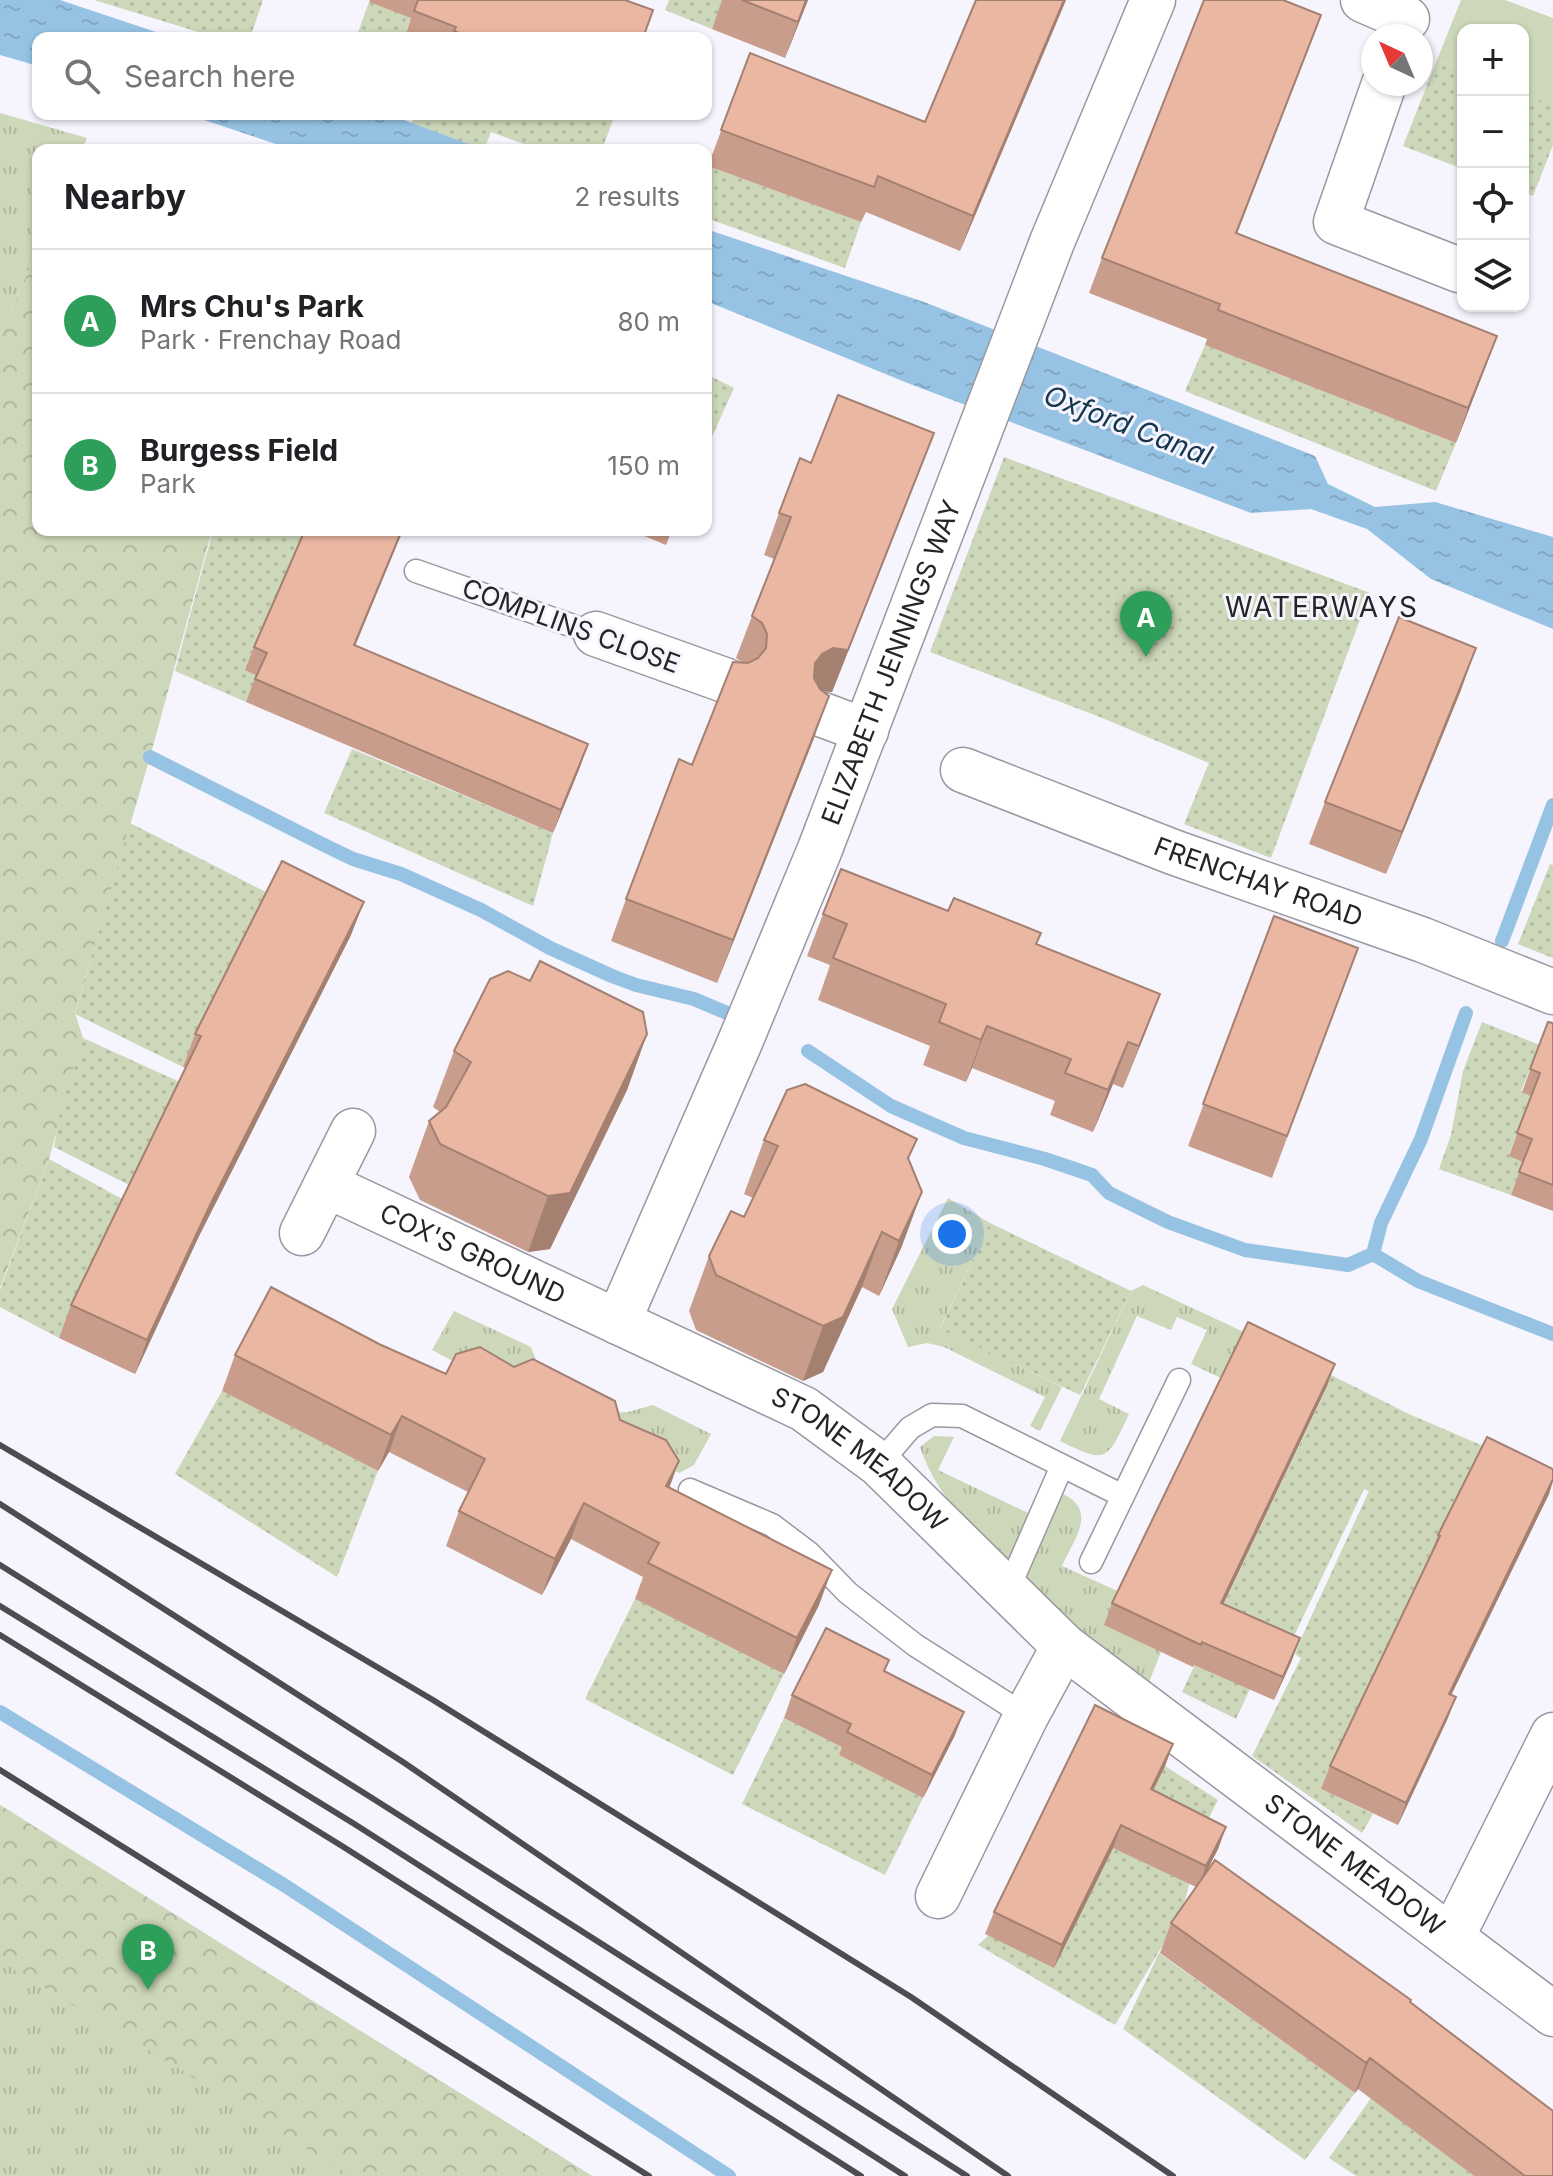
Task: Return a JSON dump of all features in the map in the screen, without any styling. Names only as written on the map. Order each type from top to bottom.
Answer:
[{"type":"street","name":"ELIZABETH JENNINGS WAY","points":[[618,1322],[740,1042],[866,731],[1052,242],[1153,0]]},
{"type":"street","points":[[1363,0],[1407,18]]},
{"type":"street","points":[[1380,96],[1336,222],[1457,269]]},
{"type":"street","name":"COMPLINS CLOSE","points":[[596,634],[727,681]]},
{"type":"street","points":[[823,715],[866,731]]},
{"type":"street","name":"FRENCHAY ROAD","points":[[963,770],[1173,852],[1553,992]]},
{"type":"street","points":[[302,1233],[353,1131]]},
{"type":"street","name":"COX'S GROUND","points":[[326,1185],[618,1322]]},
{"type":"street","name":"STONE MEADOW","points":[[618,1322],[804,1409],[879,1464],[1064,1646],[1553,2014]]},
{"type":"street","points":[[938,1896],[1026,1716],[1064,1646]]},
{"type":"street","name":"STONE MEADOW","points":[[1452,1937],[1553,1735]]},
{"type":"lane","name":"COMPLINS CLOSE","points":[[416,571],[596,634]]},
{"type":"lane","points":[[1091,1562],[1179,1380]]},
{"type":"lane","points":[[879,1464],[910,1428],[932,1415],[962,1416],[1123,1496]]},
{"type":"lane","points":[[1007,1592],[1062,1466]]},
{"type":"lane","points":[[690,1490],[772,1525],[809,1553],[848,1593],[915,1645],[1026,1716]]},
{"type":"green space","points":[[94,0],[263,0],[252,32],[198,32]]},
{"type":"green space","points":[[669,0],[723,0],[712,29],[665,10]]},
{"type":"green space","points":[[1461,0],[1505,0],[1553,18],[1553,105],[1529,95],[1529,24],[1457,24],[1457,68],[1437,60]]},
{"type":"green space","points":[[369,2],[411,17],[407,32],[358,32]]},
{"type":"green space","points":[[1437,60],[1457,68],[1457,167],[1403,146],[1423,96],[1433,96],[1433,70]]},
{"type":"green space","points":[[1529,95],[1553,105],[1553,145],[1533,196],[1529,194]]},
{"type":"green space","points":[[0,113],[87,138],[84,144],[32,144],[32,263],[0,335]]},
{"type":"green space","points":[[413,120],[613,120],[604,144],[524,144],[491,132],[486,144],[468,144],[412,123]]},
{"type":"green space","points":[[712,167],[861,222],[845,268],[712,220]]},
{"type":"green space","points":[[32,263],[32,536],[210,536],[75,1013],[83,1038],[49,1159],[0,1288],[0,335]]},
{"type":"green space","points":[[1205,345],[1456,443],[1436,491],[1185,391]]},
{"type":"green space","points":[[712,377],[734,388],[712,437]]},
{"type":"green space","points":[[1004,457],[1370,593],[1271,858],[1184,824],[1209,763],[1100,717],[930,652]]},
{"type":"green space","points":[[211,536],[305,536],[258,676],[246,702],[175,671]]},
{"type":"green space","points":[[352,749],[553,833],[533,906],[324,813]]},
{"type":"green space","points":[[130,823],[270,894],[183,1067],[75,1014]]},
{"type":"green space","points":[[1550,864],[1553,865],[1553,958],[1518,944]]},
{"type":"green space","points":[[1482,1022],[1540,1045],[1521,1091],[1532,1096],[1509,1155],[1524,1162],[1511,1195],[1439,1169],[1451,1135],[1463,1071]]},
{"type":"green space","points":[[83,1038],[182,1083],[131,1186],[54,1147],[61,1107]]},
{"type":"green space","points":[[49,1159],[124,1200],[59,1338],[0,1307],[0,1290]]},
{"type":"green space","points":[[948,1198],[990,1223],[940,1328],[1062,1387],[1040,1431],[1030,1426],[1045,1397],[944,1347],[927,1343],[908,1347],[892,1309]]},
{"type":"green space","points":[[990,1223],[1131,1291],[1080,1395],[940,1329]]},
{"type":"green space","points":[[1143,1285],[1261,1340],[1223,1379],[1191,1364],[1207,1330],[1177,1317],[1171,1330],[1137,1316],[1099,1399],[1129,1414],[1110,1449],[1104,1454],[1088,1453],[1060,1441],[1131,1291]]},
{"type":"green space","points":[[454,1311],[531,1347],[541,1372],[453,1361],[432,1350]]},
{"type":"green space","points":[[1261,1340],[1409,1414],[1551,1475],[1321,1789],[1373,1814],[1362,1833],[1252,1756],[1301,1658],[1295,1654],[1299,1643],[1369,1491],[1364,1489],[1284,1657],[1250,1689],[1236,1719],[1182,1692],[1327,1387]]},
{"type":"green space","points":[[222,1391],[378,1471],[337,1577],[175,1474]]},
{"type":"green space","points":[[653,1405],[711,1434],[694,1465],[679,1473],[616,1439],[611,1413]]},
{"type":"green space","points":[[934,1436],[954,1437],[938,1470],[1030,1514],[1007,1561],[956,1510],[936,1482],[920,1447]]},
{"type":"green space","points":[[1063,1494],[1073,1501],[1081,1517],[1077,1536],[1062,1566],[1120,1592],[1161,1652],[1149,1682],[1073,1625],[1023,1581]]},
{"type":"green space","points":[[635,1599],[784,1674],[733,1775],[585,1699]]},
{"type":"green space","points":[[784,1718],[843,1747],[839,1755],[923,1798],[885,1875],[742,1804]]},
{"type":"green space","points":[[1165,1766],[1218,1800],[1204,1827],[1185,1900],[1170,1933],[1115,2025],[978,1945],[989,1935],[1054,1967],[1137,1796]]},
{"type":"green space","points":[[0,1805],[592,2176],[0,2176]]},
{"type":"green space","points":[[0,1805],[592,2176],[350,2176],[0,1961]]},
{"type":"green space","points":[[1159,1953],[1355,2093],[1305,2160],[1123,2029]]},
{"type":"green space","points":[[1371,2098],[1474,2176],[1356,2176],[1329,2158]]},
{"type":"water","points":[[0,0],[60,0],[156,32],[32,32],[32,64],[0,55]]},
{"type":"water","points":[[204,120],[404,120],[469,144],[276,144]]},
{"type":"water","name":"Oxford Canal","points":[[712,231],[924,302],[1315,456],[1328,484],[1375,507],[1435,502],[1553,537],[1553,629],[1431,579],[1367,529],[1311,509],[1251,513],[910,384],[712,303]]},
{"type":"building","points":[[418,0],[625,0],[653,10],[645,32],[457,32],[454,31],[456,27],[414,11]]},
{"type":"building","points":[[742,0],[806,0],[798,22]]},
{"type":"building","points":[[976,0],[1064,0],[973,216],[878,176],[874,187],[721,130],[750,53],[925,122]]},
{"type":"building","points":[[1204,0],[1283,0],[1321,15],[1236,233],[1497,336],[1468,408],[1218,310],[1220,304],[1102,258]]},
{"type":"building","points":[[838,395],[934,433],[848,650],[833,648],[822,654],[815,663],[814,678],[820,689],[829,696],[733,940],[626,899],[679,759],[692,765],[733,662],[748,663],[758,658],[766,648],[767,634],[762,623],[752,616],[791,517],[779,513],[800,458],[811,463]]},
{"type":"building","points":[[302,536],[399,536],[354,645],[588,744],[561,810],[255,679],[267,653],[254,647]]},
{"type":"building","points":[[1399,617],[1476,648],[1402,832],[1325,802]]},
{"type":"building","points":[[282,861],[364,902],[211,1203],[147,1340],[71,1305],[201,1036],[195,1034]]},
{"type":"building","points":[[841,869],[948,911],[954,898],[1041,933],[1036,944],[1160,994],[1139,1046],[1128,1042],[1108,1090],[1065,1073],[1071,1059],[987,1026],[981,1040],[939,1022],[946,1004],[833,958],[847,924],[823,914]]},
{"type":"building","points":[[1274,916],[1358,948],[1287,1136],[1203,1104]]},
{"type":"building","points":[[540,961],[643,1012],[647,1034],[570,1193],[548,1196],[440,1144],[429,1121],[446,1107],[471,1062],[454,1051],[490,979],[508,971],[530,981]]},
{"type":"building","points":[[1548,1022],[1553,1023],[1553,1185],[1519,1172],[1532,1139],[1517,1133],[1540,1073],[1530,1069]]},
{"type":"building","points":[[805,1084],[917,1139],[908,1158],[922,1192],[899,1241],[882,1232],[843,1317],[823,1326],[716,1275],[709,1256],[731,1211],[744,1217],[778,1146],[764,1140],[787,1090]]},
{"type":"building","points":[[271,1287],[379,1344],[446,1374],[456,1354],[480,1347],[514,1367],[533,1359],[615,1401],[620,1420],[666,1440],[679,1461],[666,1486],[832,1570],[797,1638],[648,1563],[659,1543],[584,1503],[555,1559],[459,1511],[485,1459],[402,1416],[391,1435],[235,1355]]},
{"type":"building","points":[[1248,1322],[1335,1364],[1221,1603],[1300,1638],[1283,1677],[1202,1642],[1201,1645],[1112,1603]]},
{"type":"building","points":[[1487,1437],[1553,1469],[1553,1479],[1449,1694],[1456,1697],[1406,1803],[1330,1766]]},
{"type":"building","points":[[826,1628],[889,1660],[884,1671],[964,1712],[932,1775],[847,1732],[851,1724],[792,1695]]},
{"type":"building","points":[[1095,1705],[1173,1744],[1151,1789],[1226,1827],[1206,1866],[1121,1825],[1062,1945],[994,1912]]},
{"type":"building","points":[[1215,1860],[1411,2000],[1553,2111],[1553,2176],[1525,2176],[1370,2058],[1366,2063],[1171,1923]]},
{"type":"waterway","points":[[150,757],[353,859],[401,874],[481,910],[550,948],[612,976],[694,999],[734,1016]]},
{"type":"waterway","points":[[1502,941],[1553,805]]},
{"type":"waterway","points":[[1466,1013],[1421,1139],[1381,1223],[1373,1254],[1418,1281],[1553,1334]]},
{"type":"waterway","points":[[808,1051],[891,1106],[964,1138],[1092,1175],[1109,1193],[1168,1222],[1245,1250],[1348,1265],[1373,1254]]},
{"type":"waterway","points":[[0,1712],[284,1885],[729,2176]]},
{"type":"railway","points":[[0,1445],[433,1700],[911,1997],[1173,2176]]},
{"type":"railway","points":[[0,1504],[403,1762],[1008,2176]]},
{"type":"railway","points":[[0,1565],[967,2176]]},
{"type":"railway","points":[[0,1606],[356,1825],[905,2176]]},
{"type":"railway","points":[[0,1635],[342,1846],[861,2176]]},
{"type":"railway","points":[[0,1770],[649,2176]]},
{"type":"place","name":"Mrs Chu's Park","points":[[1146,657]]},
{"type":"place","name":"Burgess Field","points":[[148,1990]]},
{"type":"district","name":"WATERWAYS","points":[[1322,607]]}]
